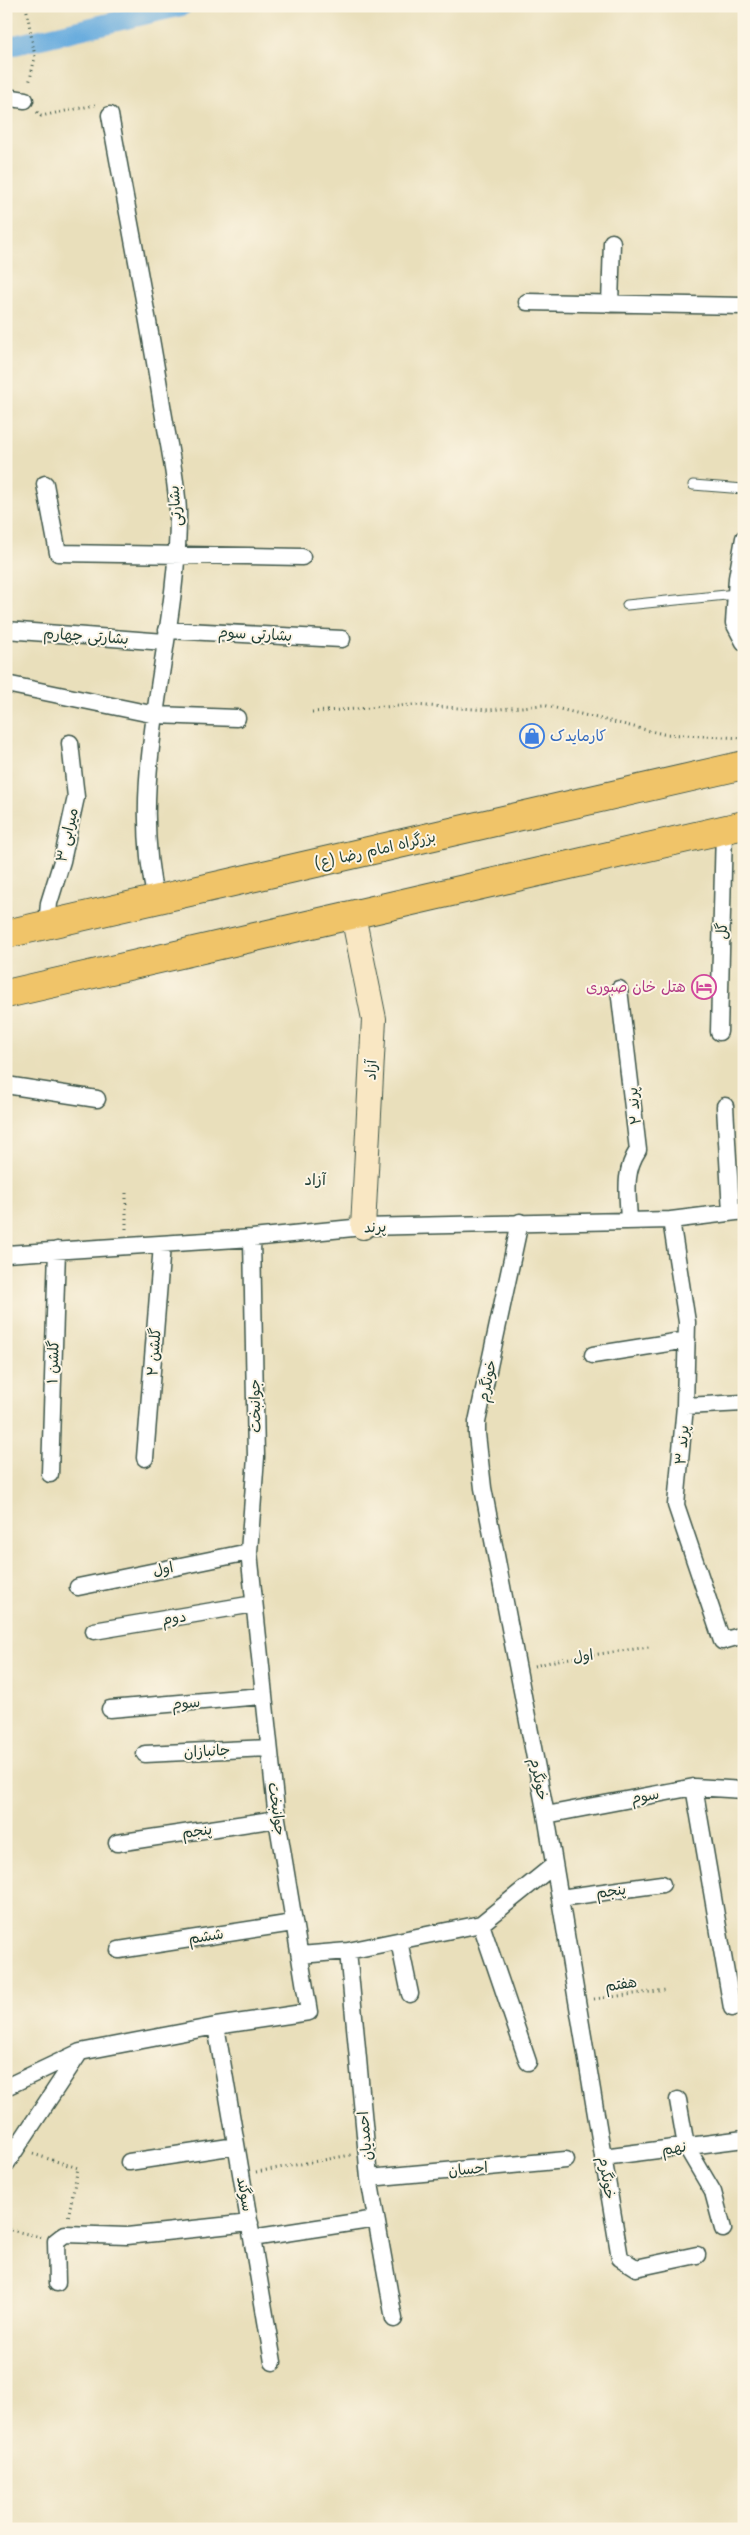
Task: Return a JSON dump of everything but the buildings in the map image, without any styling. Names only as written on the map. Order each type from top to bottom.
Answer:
[{"type":"highway","name":"بزرگراه امام رضا (ع)","points":[[6,934],[744,765]]},
{"type":"highway","points":[[6,994],[734,827]]},
{"type":"street","points":[[6,98],[25,100]]},
{"type":"street","name":"بشارتی","points":[[110,115],[157,374],[178,510],[166,636],[148,770],[149,872],[156,900]]},
{"type":"street","points":[[610,304],[612,242]]},
{"type":"street","points":[[527,302],[744,306]]},
{"type":"street","points":[[45,484],[58,553],[302,557]]},
{"type":"street","points":[[744,538],[740,593],[734,623],[744,642]]},
{"type":"street","name":"بشارتی چهارم","points":[[6,630],[166,636]]},
{"type":"street","name":"بشارتی سوم","points":[[166,636],[342,639]]},
{"type":"street","points":[[6,684],[156,715],[237,718]]},
{"type":"street","name":"میرابی ۳","points":[[47,925],[49,903],[62,861],[76,796],[70,743]]},
{"type":"street","name":"گل","points":[[719,1032],[734,827]]},
{"type":"street","name":"آزاد","points":[[353,915],[374,1019],[363,1227]]},
{"type":"street","name":"پرند ۲","points":[[619,989],[638,1150],[630,1163],[627,1175],[629,1221]]},
{"type":"street","points":[[6,1085],[97,1099]]},
{"type":"street","points":[[725,1106],[737,1211]]},
{"type":"street","name":"پرند","points":[[6,1254],[162,1245],[363,1227],[671,1220],[737,1211]]},
{"type":"street","name":"پرند ۳","points":[[671,1220],[687,1322],[685,1406],[676,1505],[722,1641],[744,1635]]},
{"type":"street","name":"خونگرم","points":[[520,1222],[477,1422],[483,1488],[546,1815],[620,2258],[636,2268],[697,2255]]},
{"type":"street","name":"جوانبخت","points":[[6,2086],[80,2052],[216,2026],[309,2012],[293,1923],[278,1819],[263,1696],[249,1552],[256,1457],[252,1238]]},
{"type":"street","name":"گلشن ۲","points":[[145,1458],[162,1245]]},
{"type":"street","name":"گلشن ۱","points":[[50,1474],[57,1250]]},
{"type":"street","points":[[593,1355],[687,1340]]},
{"type":"street","points":[[685,1406],[744,1403]]},
{"type":"street","name":"اول","points":[[78,1587],[249,1552]]},
{"type":"street","name":"دوم","points":[[94,1631],[254,1604]]},
{"type":"street","name":"سوم","points":[[110,1709],[263,1696]]},
{"type":"street","name":"جانبازان","points":[[145,1754],[269,1748]]},
{"type":"street","points":[[694,1787],[732,2008],[744,2004]]},
{"type":"street","name":"سوم","points":[[546,1815],[694,1787],[744,1790]]},
{"type":"street","name":"پنجم","points":[[117,1843],[278,1819]]},
{"type":"street","points":[[300,1955],[348,1951],[481,1924],[554,1865]]},
{"type":"street","name":"پنجم","points":[[560,1898],[662,1884]]},
{"type":"street","name":"ششم","points":[[118,1950],[293,1923]]},
{"type":"street","points":[[481,1924],[528,2062]]},
{"type":"street","points":[[399,1941],[410,1994]]},
{"type":"street","name":"احمدیان","points":[[348,1951],[369,2178],[394,2320]]},
{"type":"street","name":"سوگند","points":[[216,2026],[273,2362]]},
{"type":"street","points":[[6,2164],[18,2149],[80,2052]]},
{"type":"street","points":[[678,2100],[686,2146],[713,2192],[723,2229]]},
{"type":"street","name":"نهم","points":[[604,2157],[744,2138]]},
{"type":"street","points":[[130,2162],[236,2146]]},
{"type":"street","name":"احسان","points":[[369,2178],[566,2160]]},
{"type":"street","points":[[57,2283],[61,2237],[251,2231],[376,2219]]},
{"type":"lane","points":[[693,486],[744,489]]},
{"type":"lane","points":[[627,605],[740,593]]},
{"type":"path","points":[[26,6],[35,58],[25,100],[41,116],[98,105],[110,115]]},
{"type":"path","points":[[312,712],[413,705],[489,710],[543,705],[662,734],[744,738]]},
{"type":"path","points":[[126,1193],[126,1247]]},
{"type":"path","name":"اول","points":[[519,1670],[563,1659],[648,1647]]},
{"type":"path","name":"هفتم","points":[[578,2001],[666,1990]]},
{"type":"path","points":[[6,2229],[61,2237],[78,2168],[18,2149]]},
{"type":"path","points":[[241,2175],[366,2153]]},
{"type":"waterway","points":[[6,47],[182,6]]},
{"type":"place","name":"کارمایدک","points":[[532,736]]},
{"type":"place","name":"هتل خان صبوری","points":[[704,987]]},
{"type":"district","name":"آزاد","points":[[315,1179]]}]
